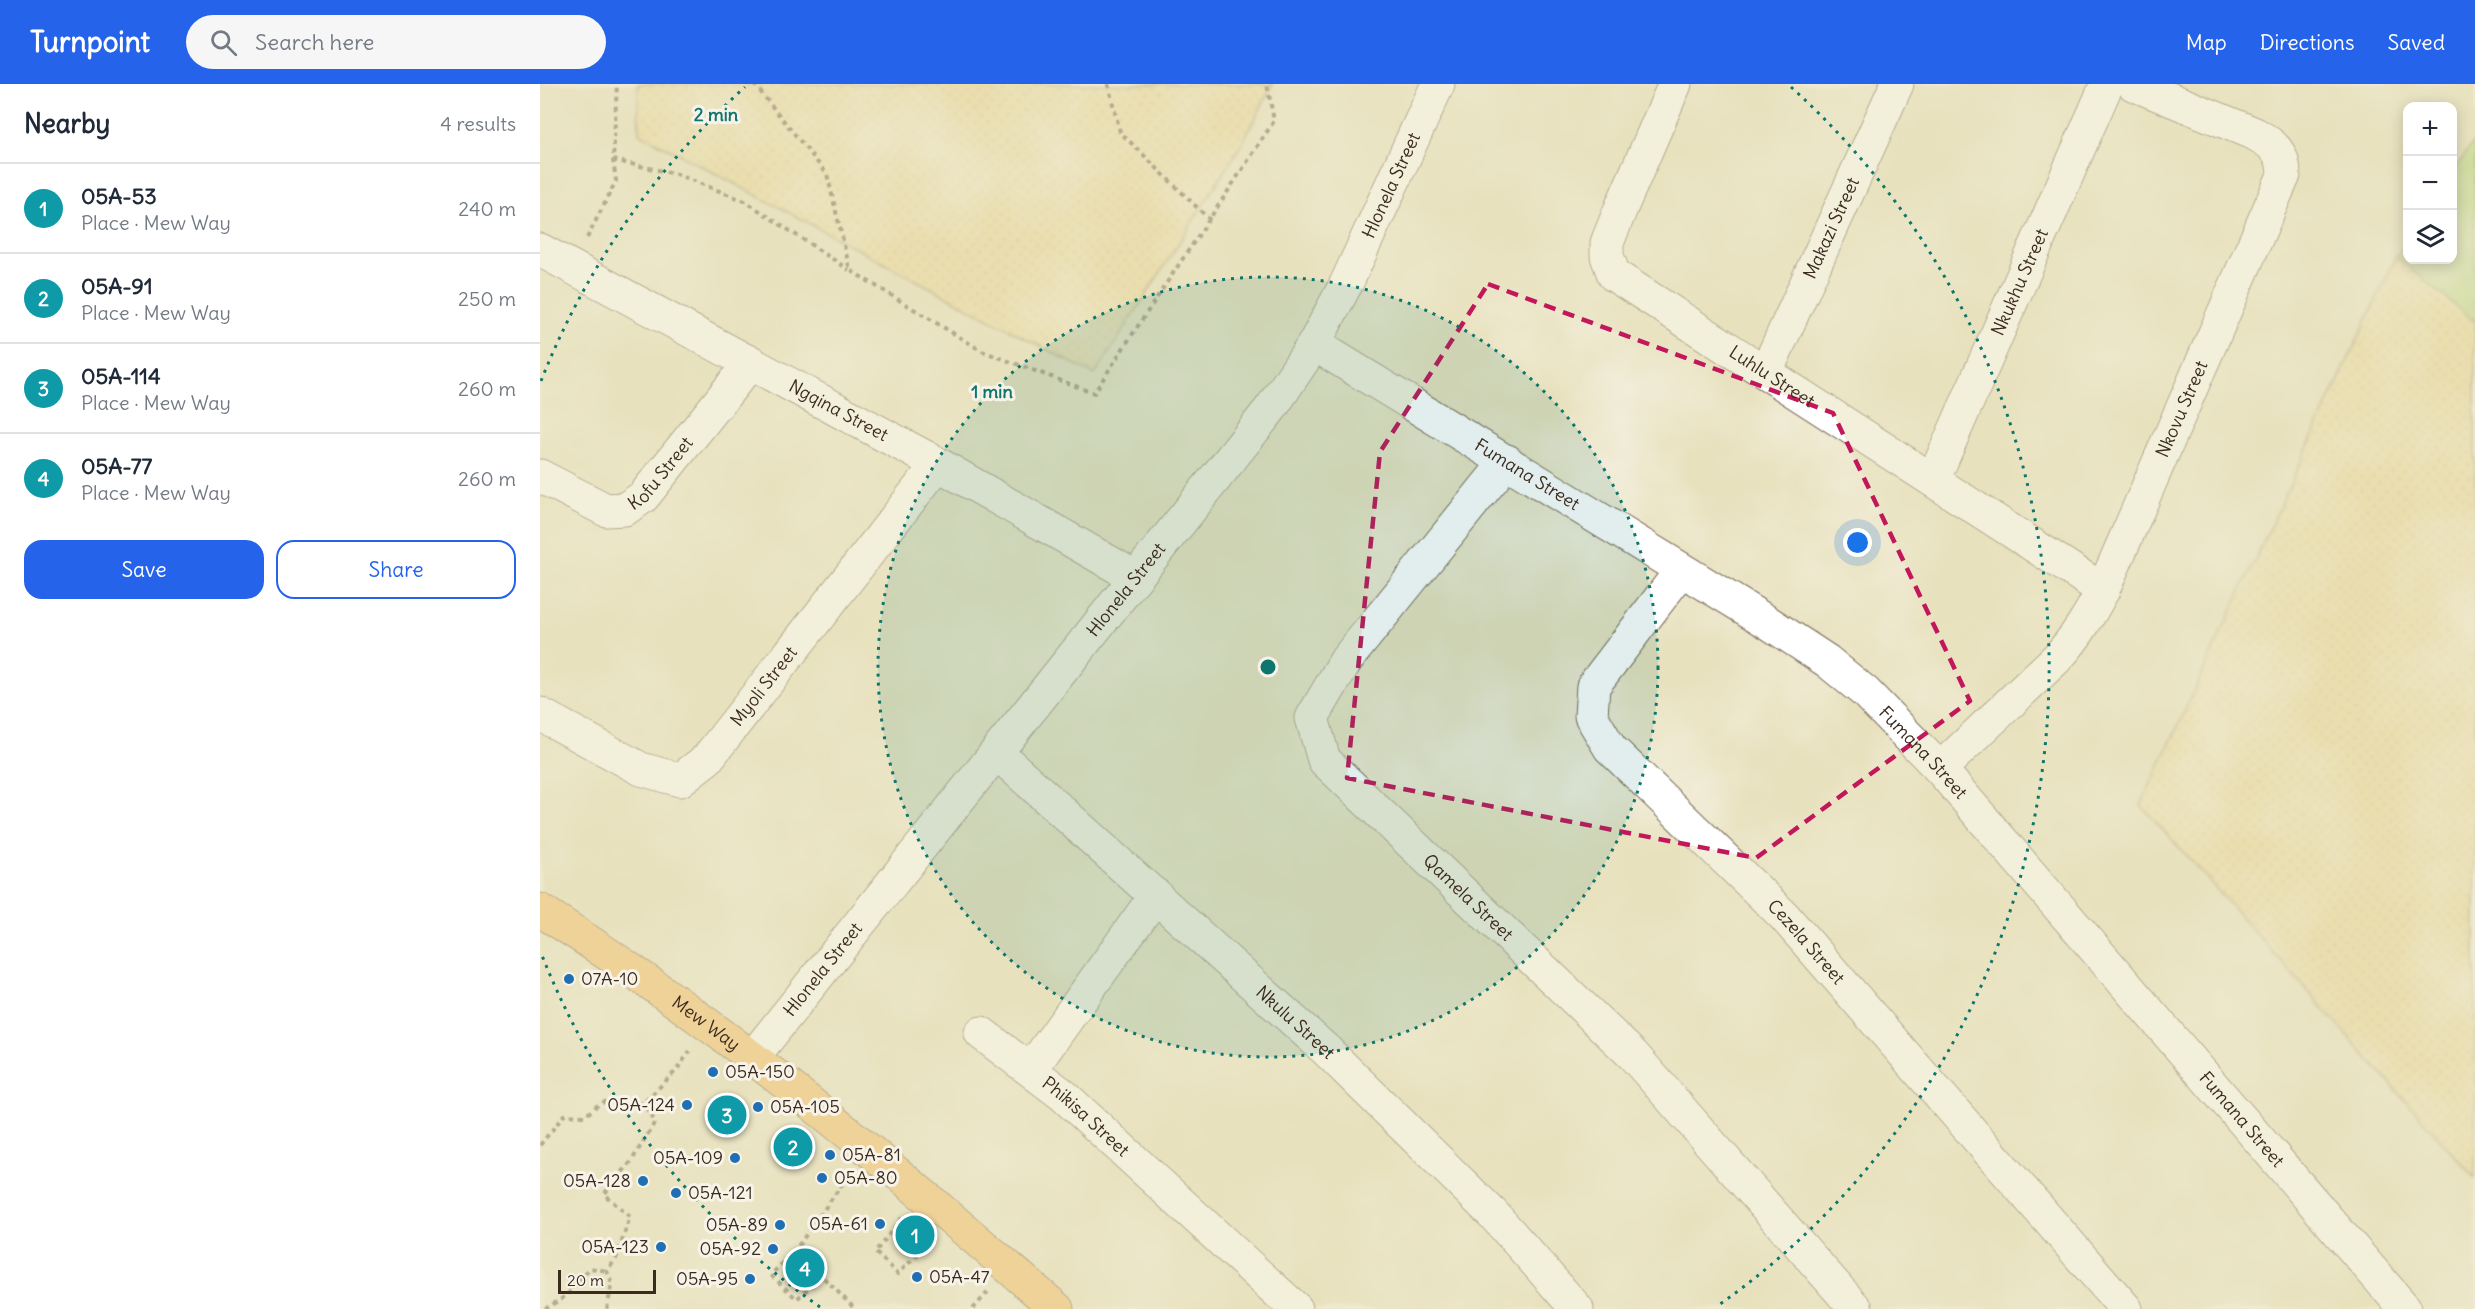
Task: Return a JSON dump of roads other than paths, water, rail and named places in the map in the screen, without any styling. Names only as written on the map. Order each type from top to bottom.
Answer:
[{"type":"main road","name":"Mew Way","points":[[540,910],[753,1057],[923,1193],[1057,1309]]},
{"type":"street","name":"Hlonela Street","points":[[753,1057],[1272,407],[1314,344],[1346,284],[1438,84]]},
{"type":"street","name":"Luhlu Street","points":[[1675,84],[1607,243],[1609,265],[1614,275],[2103,590]]},
{"type":"street","name":"Makazi Street","points":[[1766,372],[1897,84]]},
{"type":"street","name":"Nkukhu Street","points":[[1933,480],[2107,84]]},
{"type":"street","name":"Nkovu Street","points":[[1940,769],[2072,642],[2103,590],[2284,175],[2284,164],[2280,152],[2255,134],[2133,84]]},
{"type":"street","name":"Ngqina Street","points":[[540,250],[938,464],[1135,577]]},
{"type":"street","name":"Fumana Street","points":[[1314,344],[1769,623],[1827,661],[1865,692],[1940,769],[2405,1309]]},
{"type":"street","name":"Kofu Street","points":[[540,476],[606,510],[625,510],[643,497],[751,362]]},
{"type":"street","name":"Qamela Street","points":[[1507,461],[1346,660],[1312,718],[1324,760],[1633,1055],[1856,1309]]},
{"type":"street","name":"Myoli Street","points":[[540,714],[641,769],[680,780],[707,759],[938,464]]},
{"type":"street","name":"Cezela Street","points":[[1682,571],[1593,686],[1591,716],[1610,748],[1784,916],[2126,1309]]},
{"type":"street","name":"Nkulu Street","points":[[997,753],[1326,1050],[1494,1215],[1577,1309]]},
{"type":"street","name":"Phikisa Street","points":[[1156,895],[1031,1069],[1081,1111],[1296,1309]]},
{"type":"street","points":[[981,1033],[1031,1069]]},
{"type":"place","name":"07A-10","points":[[569,979]]},
{"type":"place","name":"05A-150","points":[[713,1072]]},
{"type":"place","name":"05A-124","points":[[687,1105]]},
{"type":"place","name":"05A-105","points":[[758,1107]]},
{"type":"place","name":"05A-114","points":[[727,1115]]},
{"type":"place","name":"05A-91","points":[[793,1147]]},
{"type":"place","name":"05A-81","points":[[830,1155]]},
{"type":"place","name":"05A-109","points":[[735,1158]]},
{"type":"place","name":"05A-80","points":[[822,1178]]},
{"type":"place","name":"05A-128","points":[[643,1181]]},
{"type":"place","name":"05A-121","points":[[676,1193]]},
{"type":"place","name":"05A-61","points":[[880,1224]]},
{"type":"place","name":"05A-89","points":[[780,1225]]},
{"type":"place","name":"05A-53","points":[[915,1235]]},
{"type":"place","name":"05A-123","points":[[661,1247]]},
{"type":"place","name":"05A-92","points":[[773,1249]]},
{"type":"place","name":"05A-77","points":[[805,1268]]},
{"type":"place","name":"05A-47","points":[[917,1277]]},
{"type":"place","name":"05A-95","points":[[750,1279]]}]
